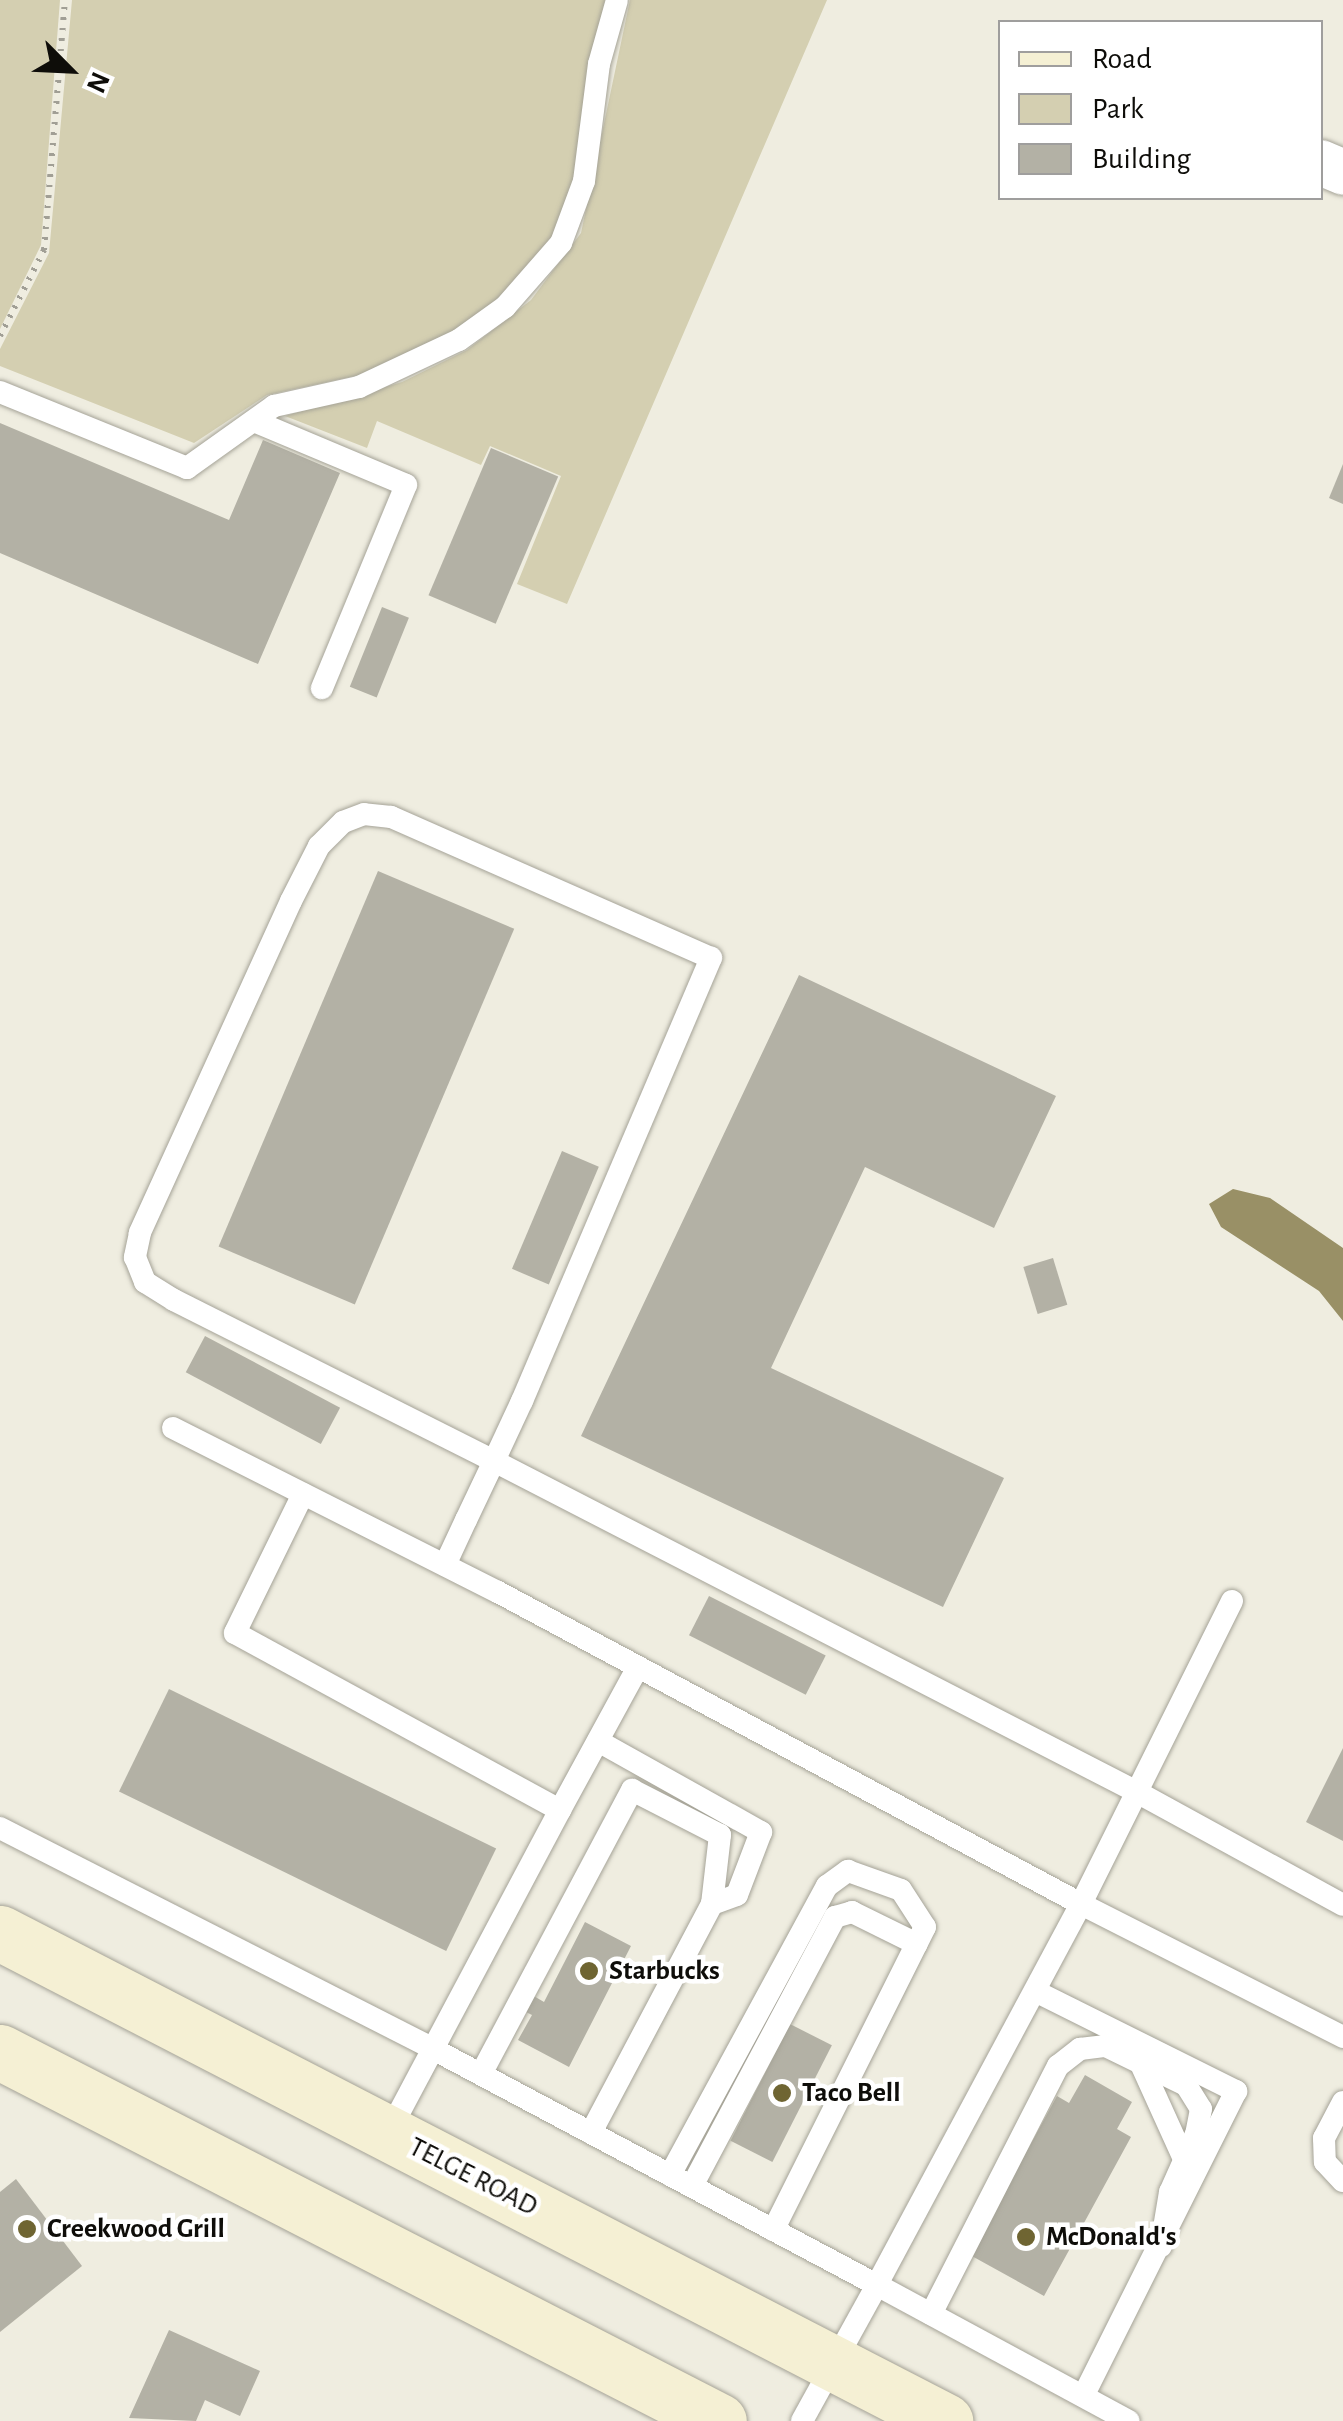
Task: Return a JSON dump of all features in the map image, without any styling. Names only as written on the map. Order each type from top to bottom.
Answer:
[{"type":"main road","name":"TELGE ROAD","points":[[0,1934],[945,2421]]},
{"type":"main road","points":[[0,2052],[718,2421]]},
{"type":"lane","points":[[0,392],[188,468],[274,406],[359,386],[432,356],[505,307],[550,259],[575,211],[584,181],[598,64],[617,0]]},
{"type":"lane","points":[[254,420],[406,485],[322,688]]},
{"type":"lane","points":[[445,1565],[494,1462],[712,958],[391,817],[364,814],[343,822],[319,846],[290,901],[140,1233],[135,1257],[145,1282],[174,1300],[494,1462],[1135,1791],[1343,1905]]},
{"type":"lane","points":[[173,1428],[445,1565],[1081,1904],[1343,2037]]},
{"type":"lane","points":[[303,1494],[235,1633],[560,1810]]},
{"type":"lane","points":[[802,2421],[1081,1904],[1232,1601]]},
{"type":"lane","points":[[388,2134],[638,1667]]},
{"type":"lane","points":[[598,1740],[761,1832],[737,1895],[712,1904]]},
{"type":"lane","points":[[481,2074],[632,1790],[720,1835],[712,1904],[591,2132]]},
{"type":"lane","points":[[0,1828],[481,2074],[1129,2421]]},
{"type":"lane","points":[[670,2175],[827,1886],[848,1872],[901,1890],[921,1936]]},
{"type":"lane","points":[[692,2186],[834,1917],[852,1912],[921,1936]]},
{"type":"lane","points":[[773,2230],[921,1936]]},
{"type":"lane","points":[[1035,1991],[1236,2091],[1083,2396]]},
{"type":"lane","points":[[931,2314],[1058,2066],[1080,2048],[1106,2046],[1186,2084],[1201,2109],[1196,2134],[1170,2192],[1161,2246]]},
{"type":"lane","points":[[1140,2062],[1184,2159]]},
{"type":"lane","points":[[1343,2102],[1324,2138],[1325,2162],[1343,2181]]},
{"type":"path","points":[[0,336],[44,250],[65,0]]},
{"type":"green space","points":[[0,0],[60,0],[41,245],[0,329]]},
{"type":"green space","points":[[72,0],[605,0],[589,72],[574,178],[557,227],[544,252],[508,291],[447,337],[378,371],[267,395],[194,443],[0,366],[0,349],[49,253]]},
{"type":"green space","points":[[630,0],[827,0],[567,604],[517,584],[561,476],[490,446],[481,465],[377,421],[367,448],[285,416],[402,382],[467,350],[531,300],[581,233]]},
{"type":"shaded area","points":[[1233,1189],[1270,1198],[1343,1248],[1343,1321],[1319,1291],[1221,1227],[1209,1204]]},
{"type":"building","points":[[0,423],[229,520],[263,440],[340,473],[258,664],[0,553]]},
{"type":"building","points":[[491,448],[558,477],[496,624],[428,595]]},
{"type":"building","points":[[1343,464],[1343,504],[1329,498]]},
{"type":"building","points":[[382,607],[409,618],[377,698],[350,687]]},
{"type":"building","points":[[378,871],[514,929],[355,1304],[219,1247]]},
{"type":"building","points":[[799,975],[1056,1096],[994,1228],[865,1167],[771,1368],[1004,1478],[943,1607],[581,1436]]},
{"type":"building","points":[[562,1151],[599,1167],[549,1284],[512,1269]]},
{"type":"building","points":[[1053,1258],[1067,1305],[1038,1314],[1023,1267]]},
{"type":"building","points":[[205,1336],[340,1408],[321,1444],[186,1372]]},
{"type":"building","points":[[709,1596],[826,1655],[806,1695],[689,1635]]},
{"type":"building","points":[[169,1689],[496,1849],[446,1951],[119,1791]]},
{"type":"building","points":[[1343,1748],[1343,1841],[1306,1822]]},
{"type":"building","name":"Starbucks","points":[[585,1922],[631,1946],[569,2067],[518,2040],[532,2015],[524,2011],[532,1995],[544,2002]]},
{"type":"building","name":"Taco Bell","points":[[790,2024],[832,2045],[772,2162],[731,2141]]},
{"type":"building","points":[[1085,2075],[1132,2102],[1117,2129],[1131,2137],[1044,2296],[970,2255],[1057,2096],[1069,2103]]},
{"type":"building","name":"Creekwood Grill","points":[[16,2179],[82,2266],[0,2332],[0,2192]]},
{"type":"building","points":[[169,2330],[260,2371],[240,2416],[205,2400],[196,2421],[129,2418]]},
{"type":"place","name":"Starbucks","points":[[589,1971]]},
{"type":"place","name":"Taco Bell","points":[[782,2093]]},
{"type":"place","name":"Creekwood Grill","points":[[27,2229]]},
{"type":"place","name":"McDonald's","points":[[1026,2237]]}]
